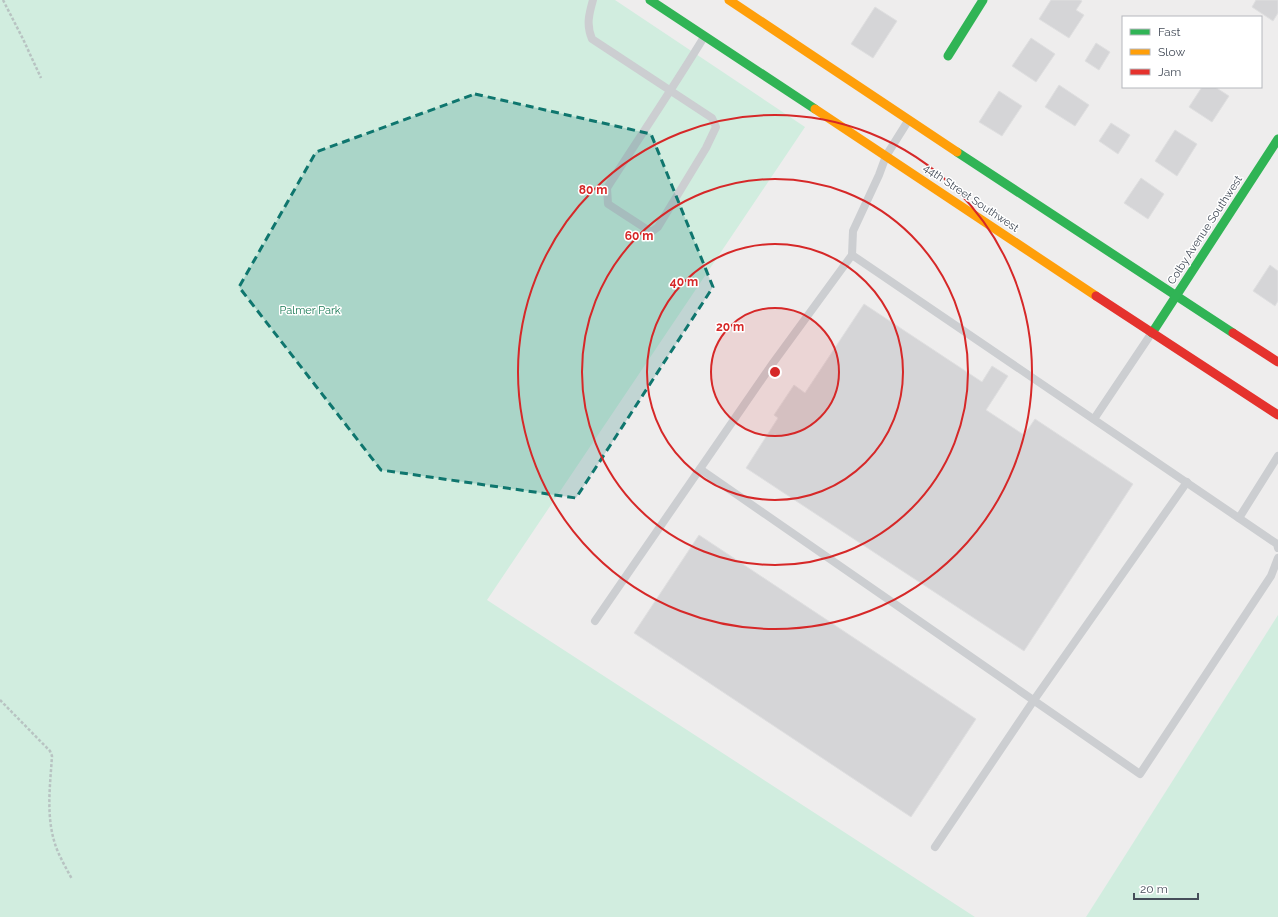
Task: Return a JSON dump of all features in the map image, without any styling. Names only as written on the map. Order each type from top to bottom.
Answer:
[{"type":"main road","name":"44th Street Southwest","points":[[650,0],[705,35],[1152,334],[1278,415]]},
{"type":"main road","points":[[730,0],[908,120],[1278,362]]},
{"type":"main road","points":[[948,56],[983,0]]},
{"type":"main road","name":"Colby Avenue Southwest","points":[[1152,334],[1278,139]]},
{"type":"lane","points":[[593,0],[588,22],[589,31],[592,38],[670,90],[712,118],[716,127],[706,148],[658,227],[651,232],[608,204],[607,188],[670,90],[705,35]]},
{"type":"lane","points":[[596,621],[773,363],[852,255],[853,231],[886,156],[908,120]]},
{"type":"lane","points":[[852,255],[1187,482],[1277,544],[1278,548]]},
{"type":"lane","points":[[1094,419],[1152,334]]},
{"type":"lane","points":[[1239,518],[1278,456]]},
{"type":"lane","points":[[700,468],[1140,774],[1271,576],[1278,558]]},
{"type":"lane","points":[[935,847],[1034,700],[1187,482]]},
{"type":"path","points":[[3,0],[23,39],[40,78]]},
{"type":"path","points":[[0,700],[50,750],[52,756],[49,805],[51,825],[57,851],[72,879]]},
{"type":"highlighted area","points":[[475,94],[651,134],[713,287],[576,498],[381,470],[239,287],[316,152]]},
{"type":"green space","name":"Palmer Park","points":[[0,0],[615,0],[805,127],[487,600],[975,917],[0,917]]},
{"type":"green space","points":[[1278,615],[1278,917],[1086,917]]},
{"type":"building","points":[[1051,0],[1082,1],[1076,10],[1084,15],[1069,38],[1039,19]]},
{"type":"building","points":[[1256,0],[1278,0],[1278,13],[1273,21],[1252,7]]},
{"type":"building","points":[[875,7],[897,21],[873,58],[851,44]]},
{"type":"building","points":[[1031,38],[1055,54],[1036,82],[1012,66]]},
{"type":"building","points":[[1096,43],[1110,52],[1099,70],[1085,61]]},
{"type":"building","points":[[1059,85],[1089,105],[1075,126],[1045,107]]},
{"type":"building","points":[[1201,88],[1217,88],[1229,96],[1212,122],[1189,107]]},
{"type":"building","points":[[999,91],[1022,106],[1002,136],[979,122]]},
{"type":"building","points":[[1111,123],[1130,135],[1118,154],[1099,141]]},
{"type":"building","points":[[1175,130],[1197,144],[1177,176],[1155,161]]},
{"type":"building","points":[[1141,178],[1164,194],[1148,219],[1124,203]]},
{"type":"building","points":[[1270,265],[1278,271],[1278,301],[1275,306],[1253,291]]},
{"type":"building","points":[[864,304],[982,382],[992,366],[1008,376],[986,410],[1024,435],[1035,419],[1133,484],[1024,651],[746,468],[778,418],[774,415],[794,385],[805,393]]},
{"type":"building","points":[[699,535],[976,719],[911,817],[634,633]]},
{"type":"traffic: fast","points":[[650,0],[815,109]]},
{"type":"traffic: fast","points":[[948,56],[983,0]]},
{"type":"traffic: fast","points":[[1152,333],[1278,139]]},
{"type":"traffic: fast","points":[[957,152],[1233,333]]},
{"type":"traffic: slow","points":[[729,0],[957,152]]},
{"type":"traffic: slow","points":[[815,109],[1096,296]]},
{"type":"traffic: jam","points":[[1096,296],[1278,415]]},
{"type":"traffic: jam","points":[[1233,333],[1278,362]]}]
